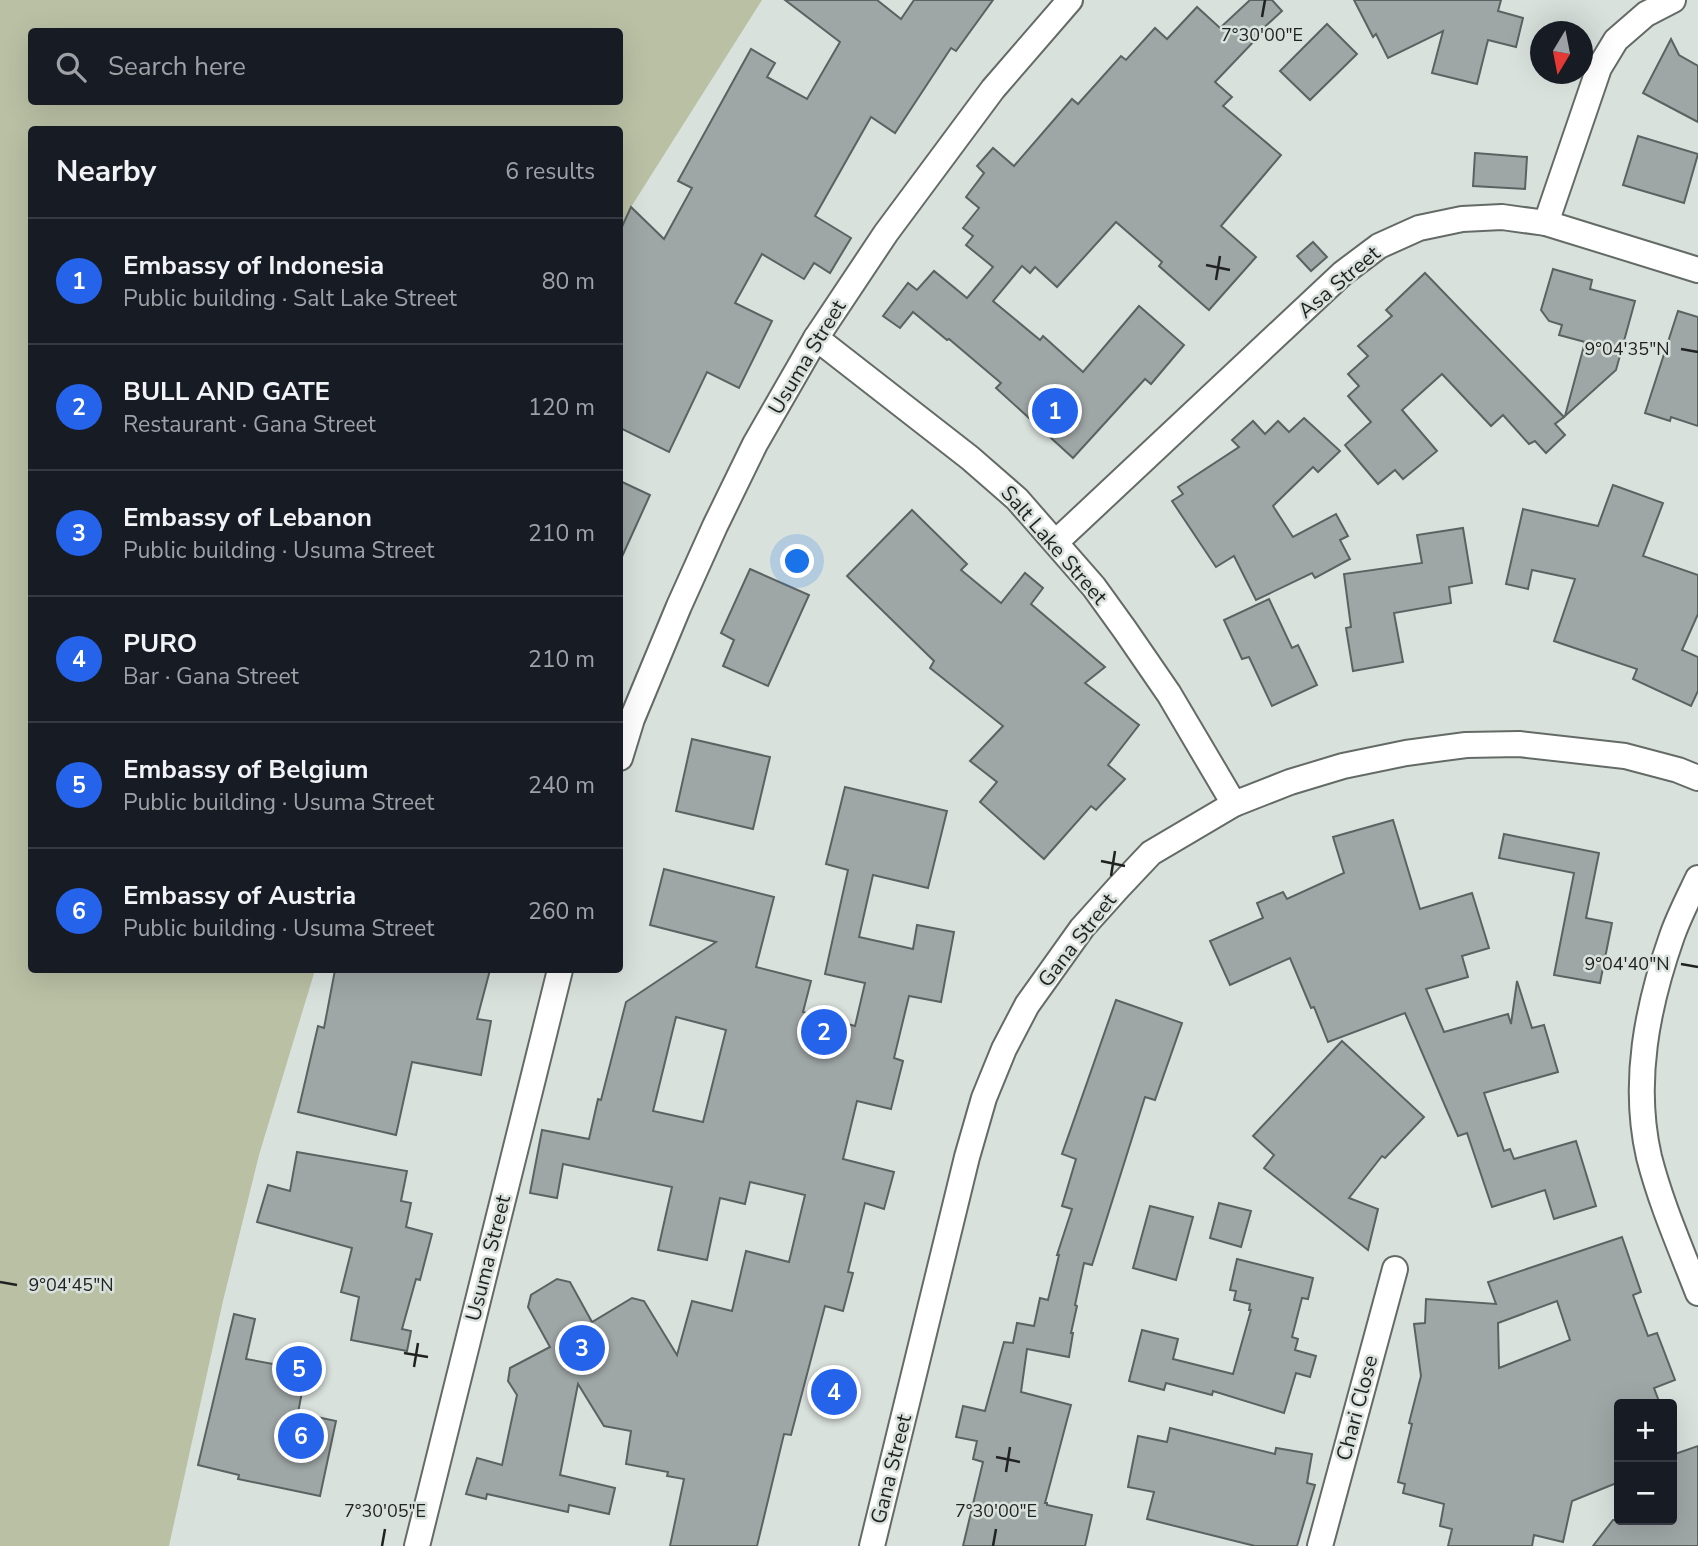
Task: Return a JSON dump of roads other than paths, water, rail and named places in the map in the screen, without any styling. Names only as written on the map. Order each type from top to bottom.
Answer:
[{"type":"street","name":"Usuma Street","points":[[623,749],[637,706],[715,526],[755,444],[816,338],[886,233],[993,89],[1070,0]]},
{"type":"street","points":[[1546,223],[1599,68],[1616,40],[1646,14],[1673,0]]},
{"type":"street","name":"Asa Street","points":[[1056,542],[1343,273],[1378,246],[1419,228],[1462,219],[1502,217],[1546,223],[1698,270]]},
{"type":"street","name":"Salt Lake Street","points":[[816,338],[980,466],[1017,499],[1056,542],[1094,587],[1140,651],[1169,694],[1234,804]]},
{"type":"street","name":"Gana Street","points":[[872,1546],[967,1157],[984,1098],[1004,1049],[1027,1005],[1082,928],[1151,853],[1234,804],[1290,782],[1343,766],[1406,753],[1466,745],[1519,744],[1625,756],[1698,778]]},
{"type":"street","points":[[1698,878],[1672,936],[1646,1029],[1641,1071],[1642,1111],[1649,1156],[1698,1293]]},
{"type":"street","name":"Usuma Street","points":[[416,1546],[560,973]]},
{"type":"street","name":"Chari Close","points":[[1320,1546],[1395,1269]]},
{"type":"place","name":"Embassy of Indonesia","points":[[1055,411]]},
{"type":"place","name":"BULL AND GATE","points":[[824,1032]]},
{"type":"place","name":"Embassy of Lebanon","points":[[582,1348]]},
{"type":"place","name":"Embassy of Belgium","points":[[299,1369]]},
{"type":"place","name":"PURO","points":[[834,1392]]},
{"type":"place","name":"Embassy of Austria","points":[[301,1436]]}]
